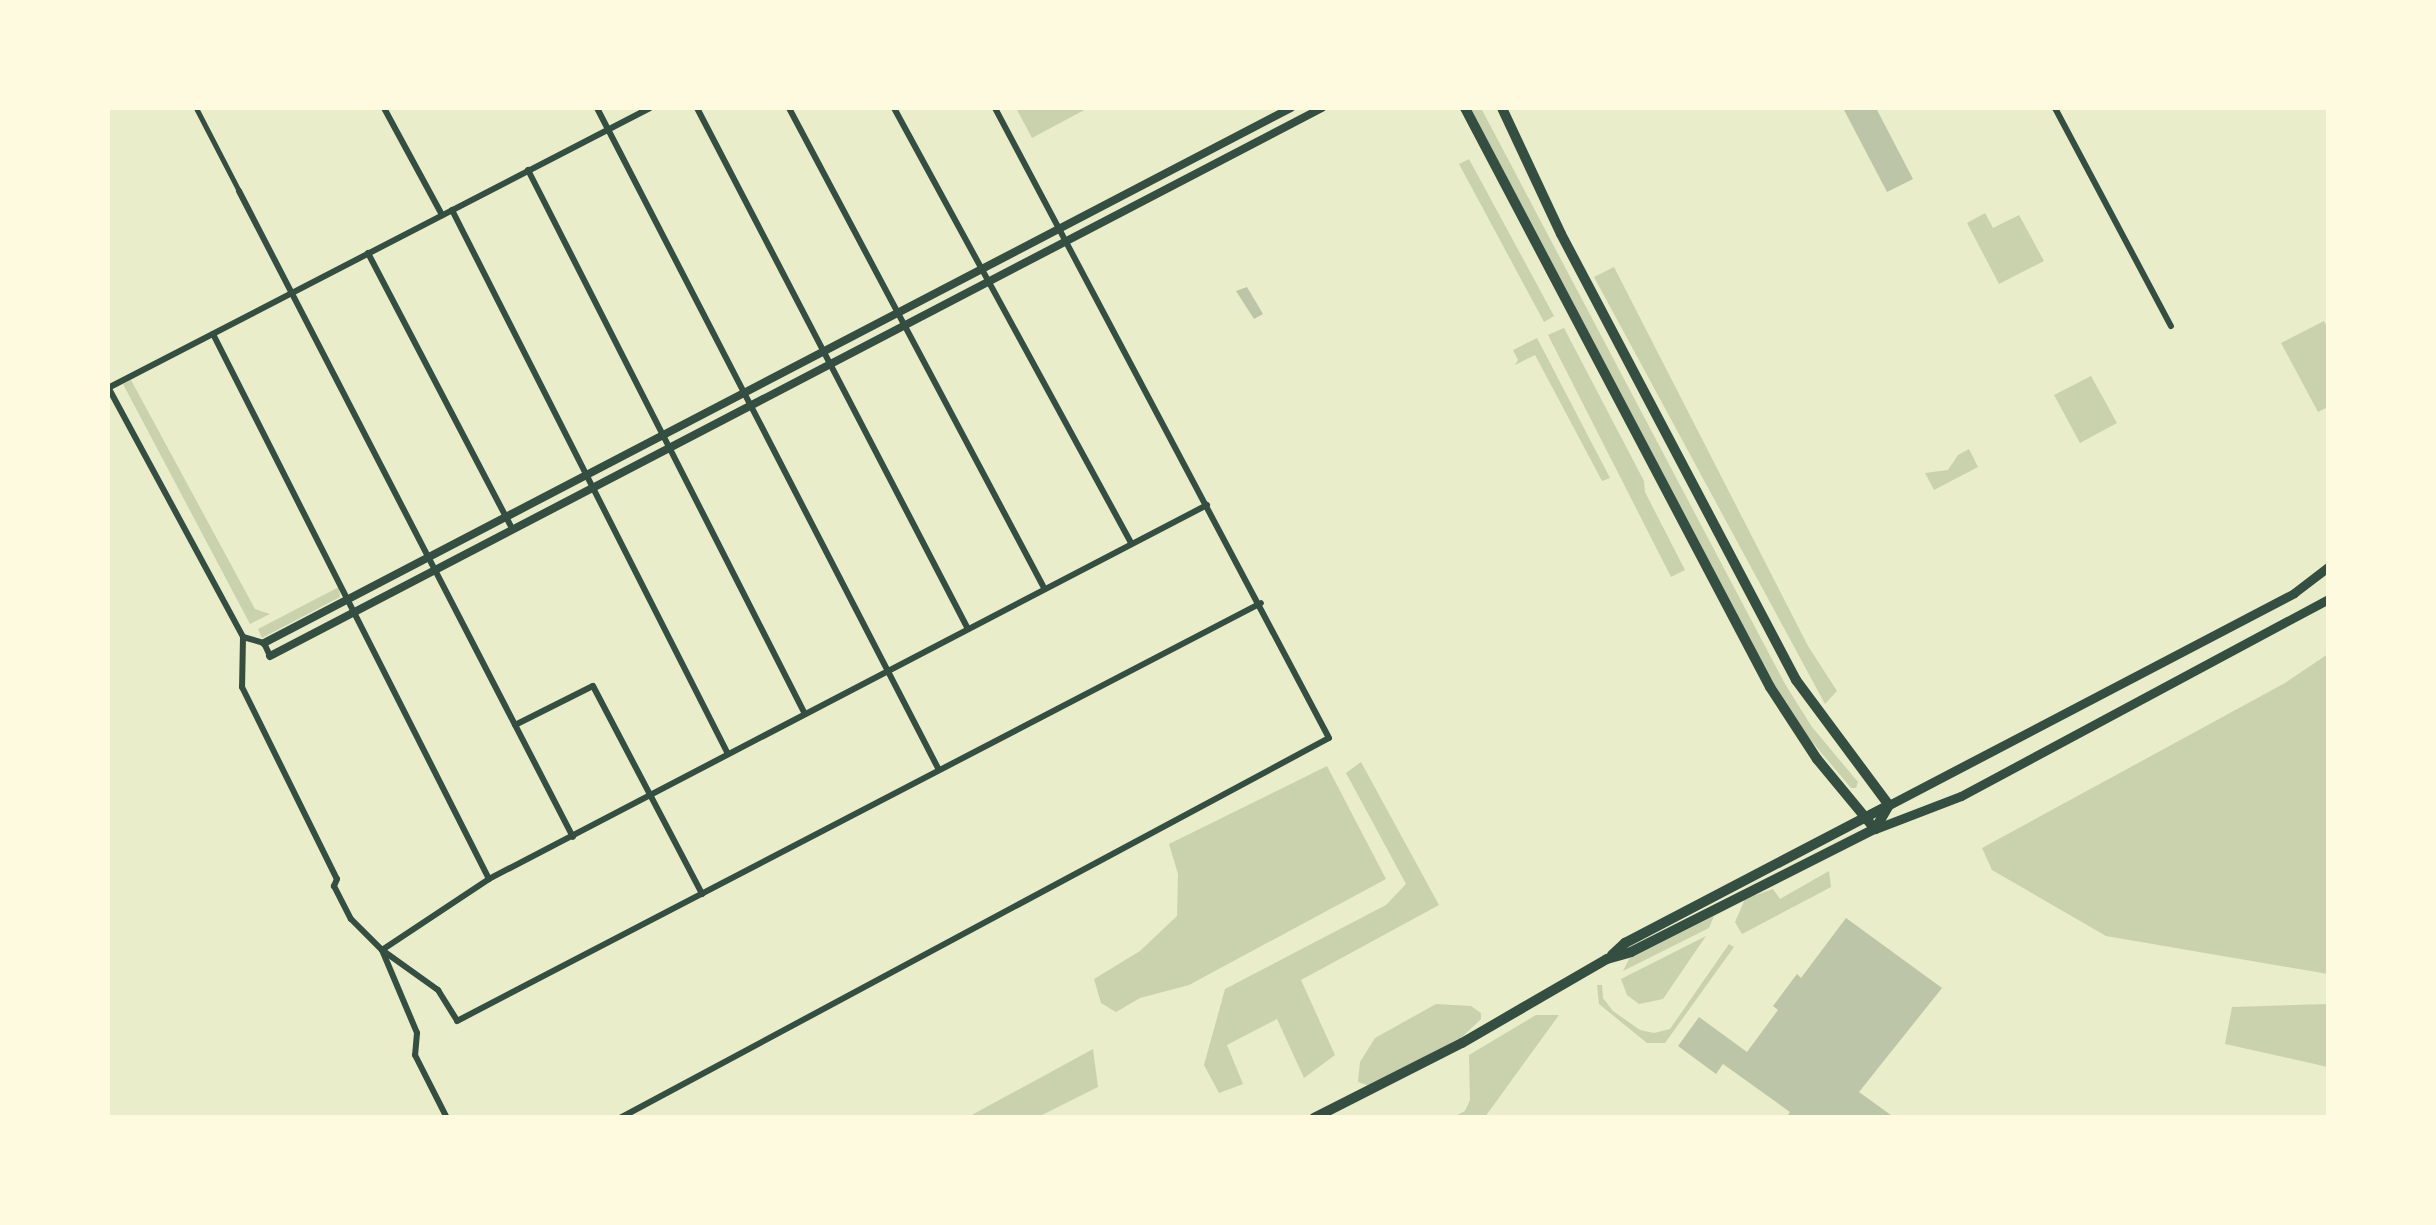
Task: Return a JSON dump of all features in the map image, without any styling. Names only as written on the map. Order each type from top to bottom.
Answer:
[{"type":"main road","points":[[1465,108],[1770,687],[1802,738],[1875,829]]},
{"type":"main road","points":[[1502,108],[1561,234],[1796,680],[1889,805]]},
{"type":"main road","points":[[1314,1118],[1462,1043],[1626,943],[2294,593],[2328,567]]},
{"type":"main road","points":[[1607,958],[1631,952],[1875,829],[1960,796],[2328,599]]},
{"type":"main road","points":[[1875,829],[1889,805]]},
{"type":"street","points":[[196,108],[574,837]]},
{"type":"street","points":[[384,108],[442,215]]},
{"type":"street","points":[[596,108],[938,768]]},
{"type":"street","points":[[650,108],[108,387],[243,637],[242,688],[337,879],[334,886],[350,919],[382,950],[438,990],[457,1020],[1260,603]]},
{"type":"street","points":[[698,108],[967,627]]},
{"type":"street","points":[[789,108],[1044,586]]},
{"type":"street","points":[[894,108],[1131,542]]},
{"type":"street","points":[[620,1118],[1329,738],[995,108]]},
{"type":"street","points":[[243,637],[264,643],[1291,108]]},
{"type":"street","points":[[264,643],[270,656],[1064,239],[1322,108]]},
{"type":"street","points":[[2055,108],[2171,326]]},
{"type":"street","points":[[528,170],[805,714]]},
{"type":"street","points":[[452,210],[728,754]]},
{"type":"street","points":[[368,253],[512,528]]},
{"type":"street","points":[[213,334],[350,598],[488,879]]},
{"type":"street","points":[[382,950],[488,879],[1207,504]]},
{"type":"street","points":[[514,725],[593,686],[702,894]]},
{"type":"street","points":[[382,950],[417,1033],[416,1055],[447,1118]]},
{"type":"green space","points":[[1016,108],[1088,108],[1032,138]]},
{"type":"green space","points":[[1470,108],[1481,108],[1785,684],[1812,727],[1858,782],[1856,788],[1851,788],[1808,737],[1774,687]]},
{"type":"green space","points":[[1469,159],[1554,316],[1544,322],[1459,164]]},
{"type":"green space","points":[[1985,213],[1993,228],[2019,215],[2044,261],[1999,284],[1967,223]]},
{"type":"green space","points":[[1614,267],[1808,646],[1837,691],[1825,704],[1594,277]]},
{"type":"green space","points":[[2324,321],[2328,329],[2328,407],[2318,412],[2281,343]]},
{"type":"green space","points":[[1564,328],[1644,481],[1645,492],[1685,570],[1671,577],[1548,335]]},
{"type":"green space","points":[[1537,338],[1610,478],[1602,481],[1535,355],[1515,365],[1518,360],[1513,350]]},
{"type":"green space","points":[[2091,376],[2117,423],[2080,443],[2054,395]]},
{"type":"green space","points":[[131,380],[255,609],[270,614],[250,624],[123,384]]},
{"type":"green space","points":[[1969,449],[1978,467],[1934,490],[1925,473],[1948,470],[1958,455]]},
{"type":"green space","points":[[339,587],[340,597],[262,638],[258,629]]},
{"type":"green space","points":[[2328,654],[2328,974],[2106,936],[1992,870],[1982,848],[2285,683]]},
{"type":"green space","points":[[1361,762],[1439,905],[1301,980],[1335,1055],[1304,1078],[1277,1019],[1227,1045],[1243,1084],[1219,1093],[1204,1065],[1225,989],[1386,905],[1406,884],[1346,773]]},
{"type":"green space","points":[[1327,766],[1386,879],[1189,985],[1140,998],[1116,1012],[1101,1003],[1094,979],[1140,951],[1177,916],[1178,874],[1169,844]]},
{"type":"green space","points":[[1829,871],[1831,887],[1742,934],[1735,922],[1745,899],[1773,889],[1780,899]]},
{"type":"green space","points":[[1714,916],[1709,928],[1623,971],[1629,959]]},
{"type":"green space","points":[[1706,936],[1663,999],[1639,1004],[1627,995],[1621,979]]},
{"type":"green space","points":[[1729,944],[1734,947],[1665,1043],[1647,1043],[1599,1004],[1597,985],[1602,985],[1603,998],[1613,1011],[1640,1030],[1654,1033],[1670,1029]]},
{"type":"green space","points":[[1436,1004],[1471,1006],[1481,1013],[1481,1019],[1462,1037],[1370,1086],[1358,1082],[1360,1062],[1375,1038]]},
{"type":"green space","points":[[2328,1004],[2328,1067],[2225,1044],[2232,1007]]},
{"type":"green space","points":[[1536,1015],[1559,1015],[1485,1117],[1453,1117],[1465,1111],[1470,1100],[1469,1055]]},
{"type":"green space","points":[[1093,1049],[1098,1087],[1038,1117],[968,1117]]},
{"type":"building","points":[[1843,108],[1876,108],[1913,179],[1887,192]]},
{"type":"building","points":[[1247,287],[1263,314],[1254,319],[1236,291]]},
{"type":"building","points":[[1846,918],[1942,988],[1859,1092],[1895,1118],[1786,1118],[1790,1112],[1723,1064],[1716,1074],[1678,1046],[1699,1017],[1747,1052],[1778,1010],[1773,1006],[1797,974],[1801,978]]}]
